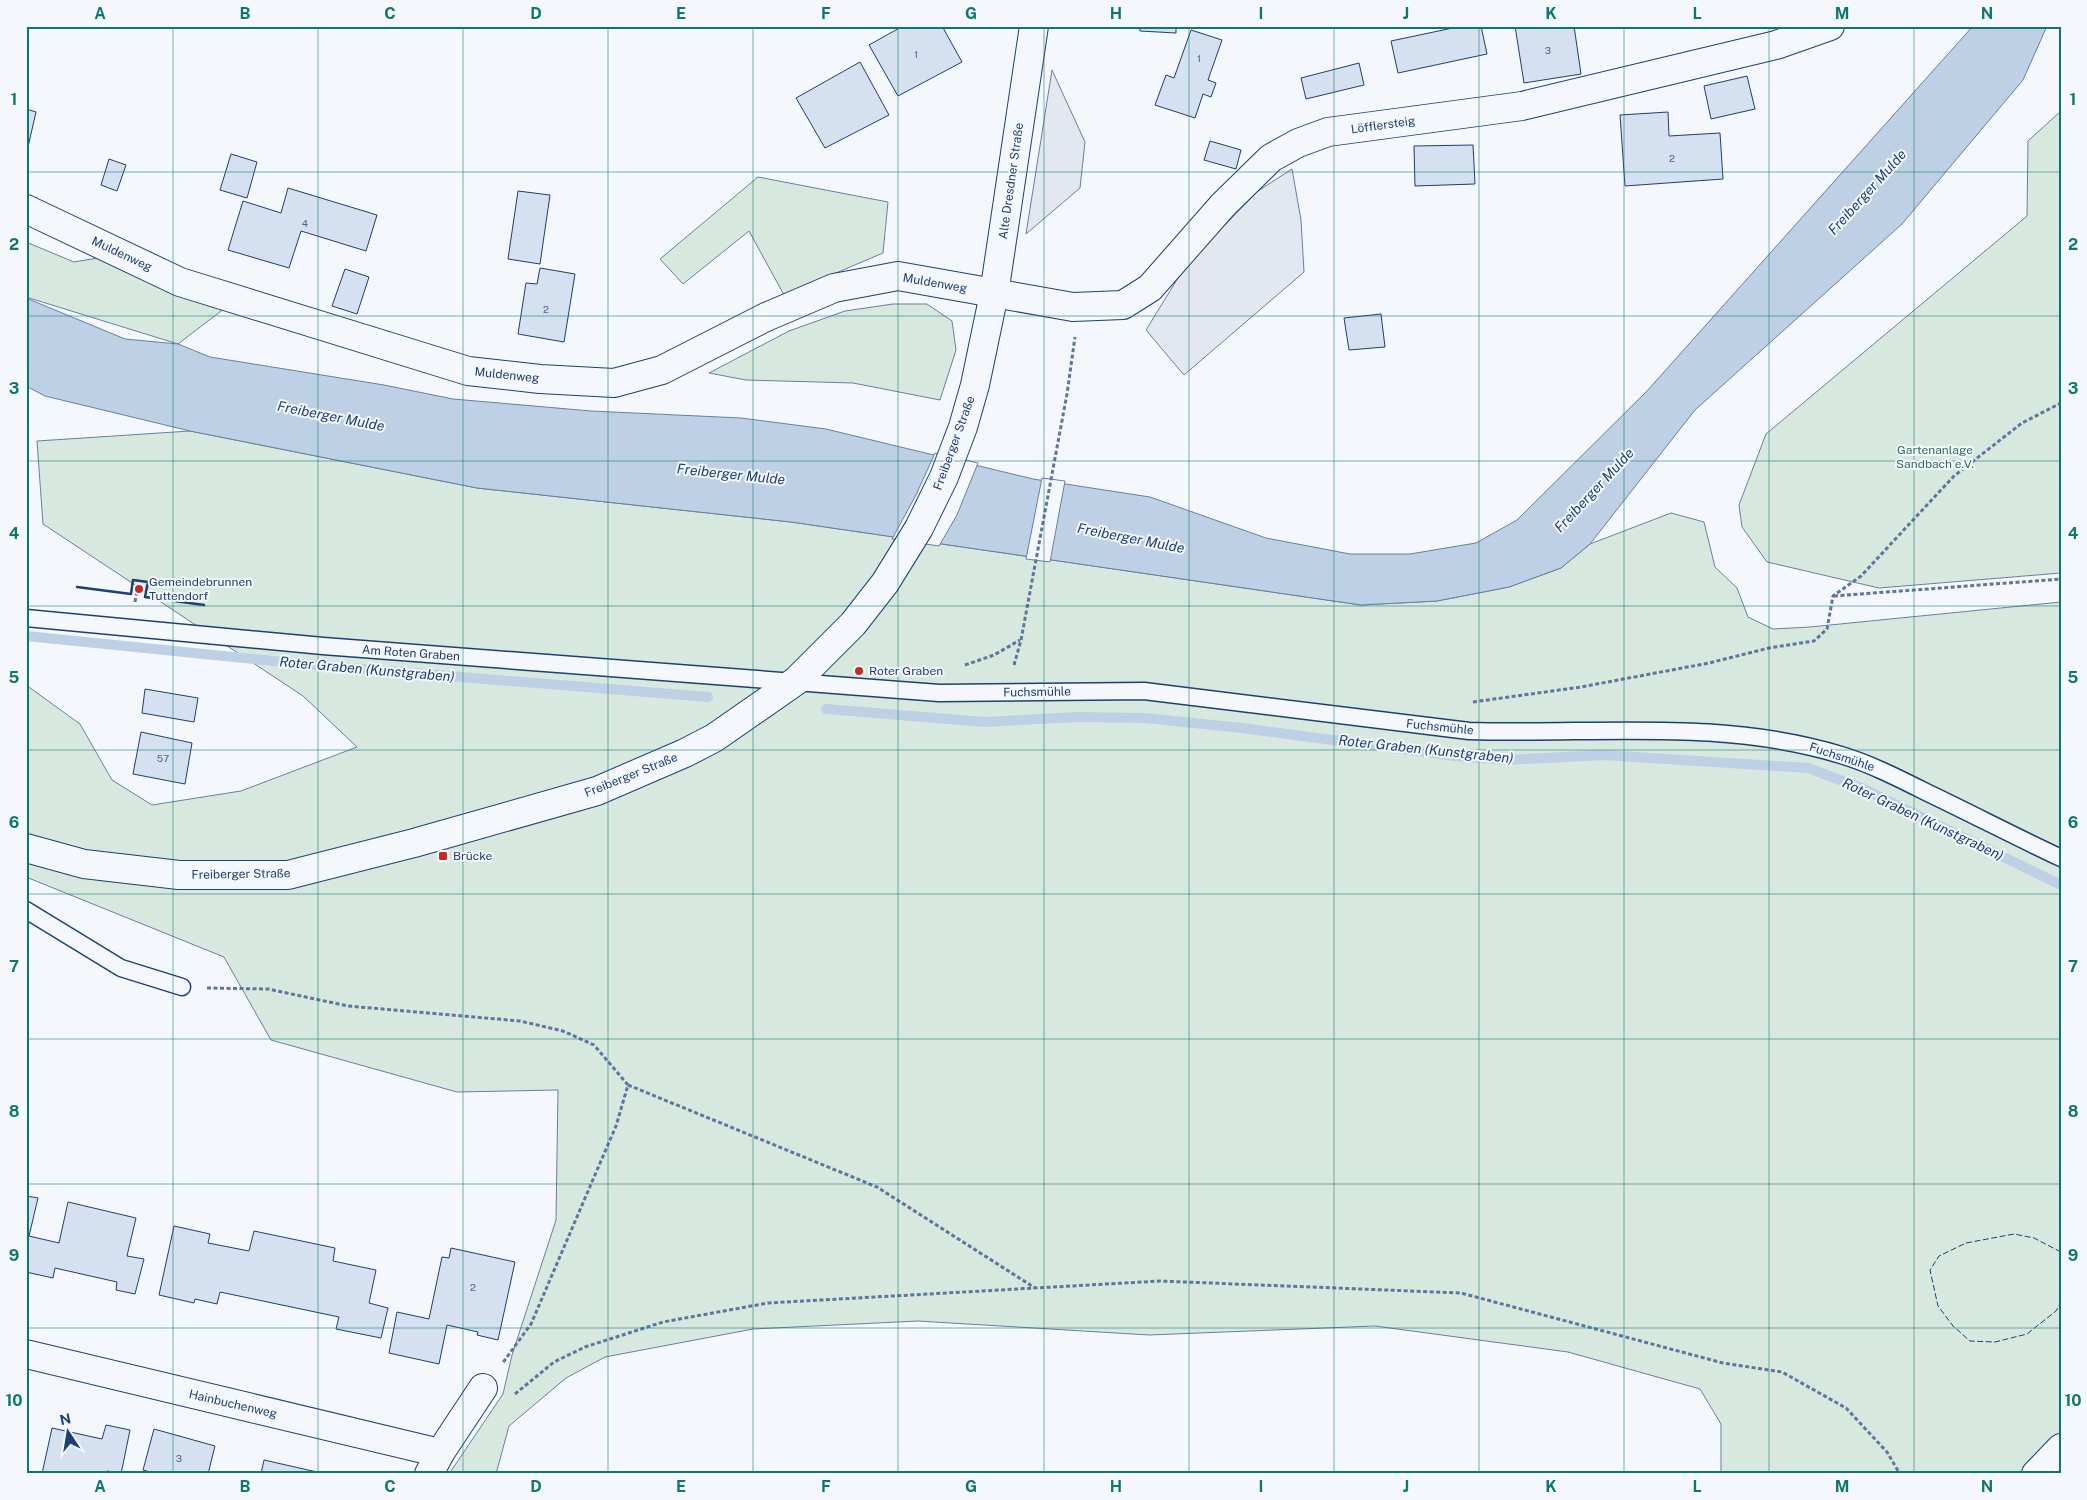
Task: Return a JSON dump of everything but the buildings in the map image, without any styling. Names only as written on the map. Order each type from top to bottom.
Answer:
[{"type":"street","name":"Alte Dresdner Straße","points":[[987,336],[1034,26]]},
{"type":"street","name":"Löfflersteig","points":[[994,294],[1073,307],[1123,305],[1150,288],[1223,205],[1271,158],[1298,143],[1328,132],[1522,106],[1776,45],[1830,26]]},
{"type":"street","name":"Muldenweg","points":[[26,209],[180,282],[468,371],[540,379],[614,383],[662,370],[766,317],[834,288],[843,286],[898,276],[994,294]]},
{"type":"street","name":"Freiberger Straße","points":[[26,848],[84,864],[179,875],[288,875],[414,843],[597,791],[685,753],[714,738],[796,681],[854,624],[885,583],[919,528],[944,477],[963,426],[987,336]]},
{"type":"street","name":"Hainbuchenweg","points":[[26,1354],[435,1463]]},
{"type":"street","points":[[435,1463],[477,1398]]},
{"type":"street","points":[[2036,1474],[2061,1448]]},
{"type":"lane","name":"Am Roten Graben","points":[[26,618],[323,646],[796,681]]},
{"type":"lane","name":"Fuchsmühle","points":[[796,681],[939,693],[1144,691],[1469,731],[1664,730],[1718,732],[1796,743],[1843,755],[1888,773],[2061,858]]},
{"type":"lane","points":[[26,910],[121,968],[182,987]]},
{"type":"path","points":[[1021,640],[1076,335],[1073,307]]},
{"type":"path","points":[[1464,704],[1582,687],[1709,663],[1769,648],[1814,641],[1827,629],[1833,596],[1861,576],[1954,476],[2022,423],[2061,403]]},
{"type":"path","points":[[1833,596],[2061,579]]},
{"type":"path","points":[[182,987],[268,989],[348,1006],[520,1021],[563,1030],[594,1045],[628,1085],[877,1187],[1036,1288]]},
{"type":"path","points":[[628,1085],[616,1126],[531,1324],[477,1398],[505,1402],[554,1362],[585,1347],[663,1322],[768,1303],[1160,1281],[1462,1293],[1723,1362],[1782,1372],[1846,1408],[1887,1452],[1900,1474]]},
{"type":"green space","name":"Gartenanlage Sandbach e.V.","points":[[2061,111],[2061,573],[1879,588],[1767,562],[1742,527],[1739,505],[1766,434],[2027,216],[2028,141]]},
{"type":"green space","points":[[758,177],[888,202],[883,253],[784,295],[749,231],[683,284],[660,259]]},
{"type":"green space","points":[[26,242],[74,262],[98,258],[225,308],[178,344],[26,297]]},
{"type":"green space","points":[[893,304],[927,304],[952,321],[956,350],[940,400],[853,383],[746,380],[709,373],[789,331],[845,311]]},
{"type":"green space","points":[[190,431],[477,488],[791,522],[1361,605],[1437,601],[1509,587],[1561,568],[1590,544],[1671,513],[1704,522],[1715,567],[1737,588],[1748,617],[1773,629],[2061,602],[2061,1474],[1721,1474],[1721,1424],[1700,1389],[1568,1352],[1375,1326],[1149,1335],[918,1321],[753,1329],[605,1357],[566,1378],[509,1426],[496,1474],[449,1474],[503,1394],[512,1355],[556,1220],[558,1090],[457,1092],[271,1040],[224,957],[26,877],[26,685],[80,724],[112,780],[152,805],[241,791],[357,747],[303,696],[43,524],[37,441]]},
{"type":"shaded area","points":[[1052,70],[1085,142],[1080,188],[1026,234]]},
{"type":"shaded area","points":[[1292,169],[1301,220],[1304,272],[1184,375],[1146,330],[1186,265],[1258,191]]},
{"type":"water","name":"Freiberger Mulde","points":[[1973,26],[2047,26],[2023,80],[1902,224],[1695,410],[1590,544],[1561,568],[1509,587],[1437,601],[1361,605],[791,522],[477,488],[190,431],[45,396],[26,386],[26,298],[125,339],[178,344],[210,357],[384,385],[453,399],[591,411],[741,418],[826,429],[1033,479],[1150,497],[1266,538],[1350,554],[1410,554],[1476,543],[1517,520],[1647,391]]},
{"type":"pier","points":[[935,453],[978,463],[957,515],[939,546],[892,539],[916,495]]},
{"type":"pier","points":[[1042,478],[1065,481],[1050,562],[1026,559]]},
{"type":"waterway","name":"Roter Graben (Kunstgraben)","points":[[26,636],[313,665],[708,697]]},
{"type":"waterway","name":"Roter Graben (Kunstgraben)","points":[[826,709],[985,722],[1076,717],[1145,718],[1242,728],[1455,756],[1507,760],[1603,755],[1808,768],[1864,789],[2061,885]]},
{"type":"fence","points":[[2061,1252],[2034,1238],[2014,1234],[1966,1243],[1939,1256],[1930,1270],[1938,1306],[1953,1326],[1970,1341],[1995,1342],[2027,1334],[2056,1311],[2061,1302]]},
{"type":"wall","points":[[77,587],[131,594],[133,580],[148,582],[145,597],[204,605]]},
{"type":"place","name":"Gemeindebrunnen Tuttendorf","points":[[139,589]]},
{"type":"place","name":"Roter Graben","points":[[859,671]]},
{"type":"place","name":"Brücke","points":[[443,856]]}]
